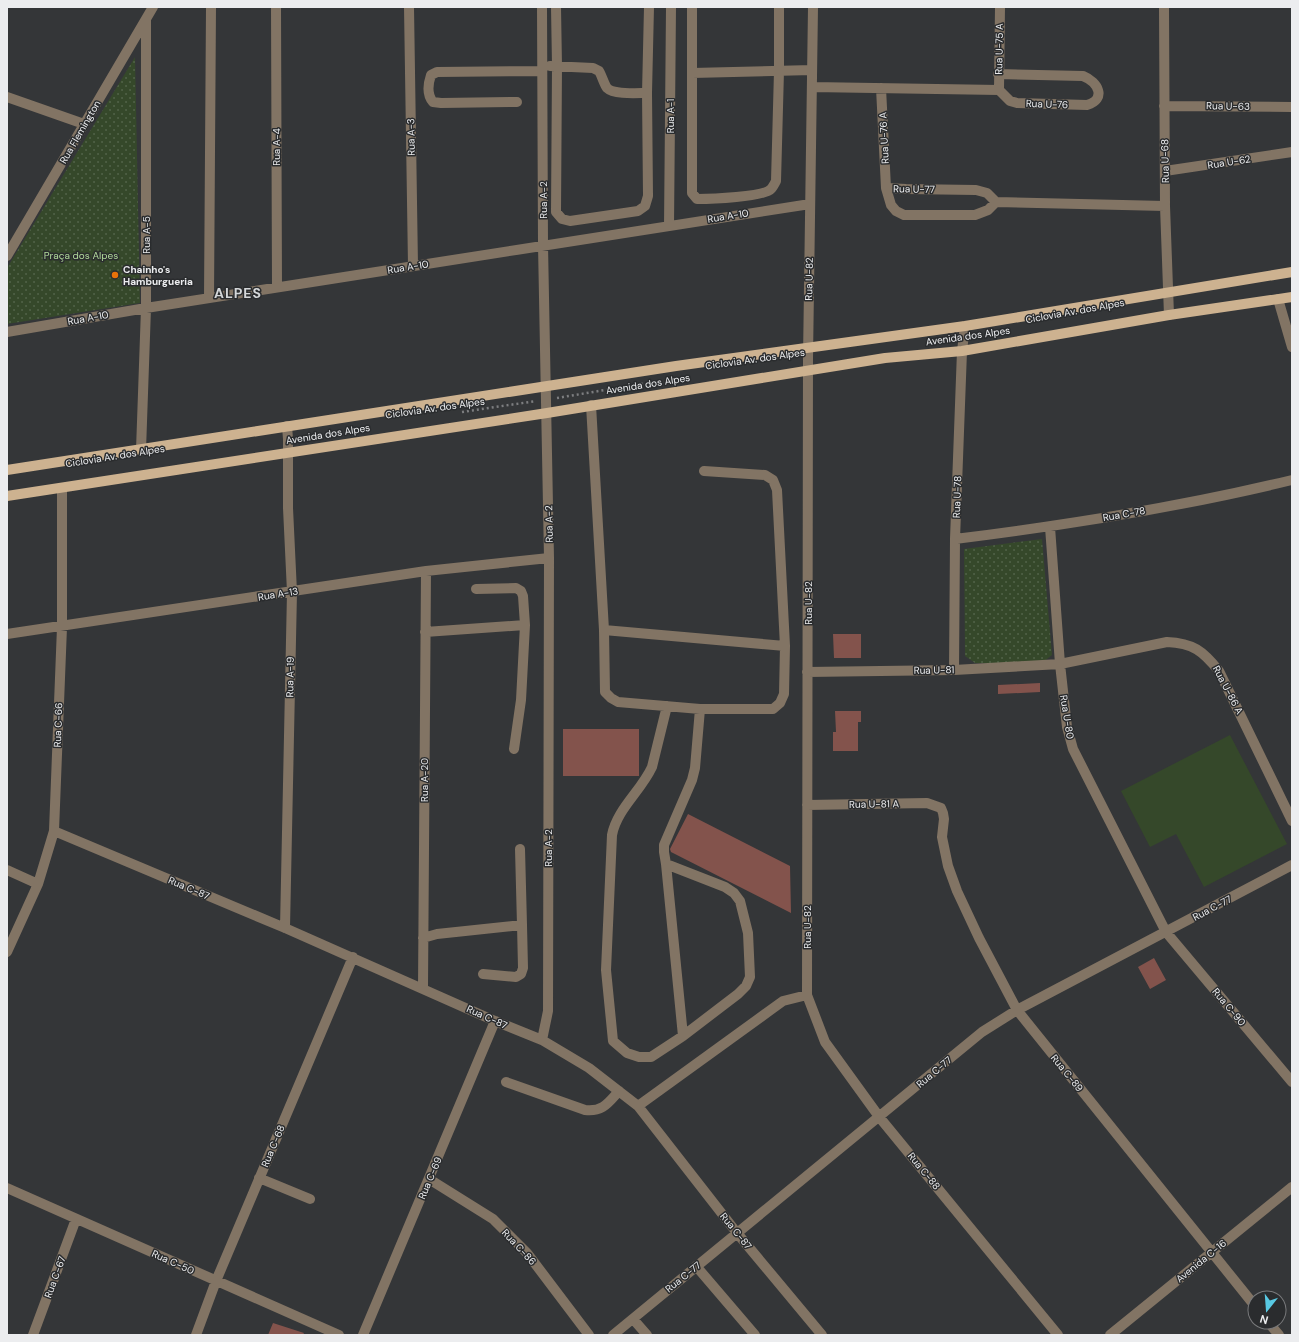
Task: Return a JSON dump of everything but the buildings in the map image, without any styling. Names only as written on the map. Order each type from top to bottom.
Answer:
[{"type":"main road","name":"Avenida dos Alpes","points":[[7,470],[676,366],[965,326],[1292,272]]},
{"type":"main road","name":"Avenida dos Alpes","points":[[7,496],[547,413],[885,358],[962,351],[1169,315],[1292,297]]},
{"type":"street","name":"Rua Flemington","points":[[7,256],[153,7]]},
{"type":"street","points":[[209,298],[211,7]]},
{"type":"street","name":"Rua A-4","points":[[276,7],[277,287]]},
{"type":"street","name":"Rua A-3","points":[[409,7],[413,266]]},
{"type":"street","name":"Rua A-2","points":[[542,7],[545,387],[547,413],[549,558],[548,1011],[542,1040]]},
{"type":"street","points":[[556,7],[556,212],[562,219],[570,221],[638,211],[645,206],[648,196],[647,93],[649,7]]},
{"type":"street","name":"Rua A-1","points":[[669,226],[670,7]]},
{"type":"street","points":[[692,7],[692,193],[698,199],[762,194],[771,189],[776,181],[780,7]]},
{"type":"street","name":"Rua U-82","points":[[807,995],[808,347],[813,7]]},
{"type":"street","name":"Rua U-75 A","points":[[999,90],[1000,7]]},
{"type":"street","name":"Rua U-68","points":[[1164,7],[1165,172],[1169,315]]},
{"type":"street","name":"Rua A-5","points":[[141,450],[146,308],[146,20]]},
{"type":"street","points":[[517,102],[441,104],[433,102],[429,98],[429,82],[431,75],[437,72],[542,69],[557,66],[593,68],[600,71],[606,87],[610,90],[616,92],[647,93]]},
{"type":"street","points":[[692,73],[812,70]]},
{"type":"street","name":"Rua U-76","points":[[998,74],[1083,76],[1090,78],[1097,85],[1099,92],[1094,103],[1087,105],[1017,103],[1010,100],[999,90]]},
{"type":"street","points":[[812,87],[999,90]]},
{"type":"street","name":"Rua U-76 A","points":[[881,88],[886,188]]},
{"type":"street","points":[[7,97],[84,124]]},
{"type":"street","name":"Rua U-63","points":[[1164,106],[1292,107]]},
{"type":"street","name":"Rua U-62","points":[[1165,172],[1292,152]]},
{"type":"street","name":"Rua U-77","points":[[886,188],[976,190],[987,193],[996,202],[988,210],[975,215],[904,215],[896,211],[891,205],[886,188]]},
{"type":"street","points":[[996,202],[1166,206]]},
{"type":"street","name":"Rua A-10","points":[[7,332],[277,287],[810,204]]},
{"type":"street","points":[[1278,299],[1292,348]]},
{"type":"street","name":"Rua U-78","points":[[954,670],[955,539],[962,351],[965,326]]},
{"type":"street","points":[[591,405],[604,630],[605,692],[618,702],[700,709],[773,709],[780,703],[784,694],[785,646],[777,490],[773,480],[765,475],[704,471]]},
{"type":"street","name":"Rua A-19","points":[[285,928],[292,592],[288,508],[287,426]]},
{"type":"street","name":"Rua C-78","points":[[955,539],[1050,527],[1239,493],[1292,480]]},
{"type":"street","name":"Rua C-66","points":[[7,952],[38,884],[54,831],[62,627],[62,488]]},
{"type":"street","name":"Rua U-80","points":[[1050,527],[1060,664],[1067,727],[1073,749],[1166,932]]},
{"type":"street","name":"Rua A-13","points":[[7,634],[62,627],[426,571],[549,558]]},
{"type":"street","name":"Rua A-20","points":[[423,988],[426,571]]},
{"type":"street","points":[[476,588],[516,588],[521,591],[523,596],[525,625],[521,700],[514,749]]},
{"type":"street","points":[[425,632],[525,625]]},
{"type":"street","points":[[604,630],[785,646]]},
{"type":"street","name":"Rua U-86 A","points":[[1060,664],[1167,642],[1181,642],[1193,646],[1208,657],[1219,671],[1292,821]]},
{"type":"street","name":"Rua U-81","points":[[807,672],[954,670],[1060,664]]},
{"type":"street","points":[[666,864],[725,887],[734,893],[740,901],[748,933],[750,977],[746,986],[738,994],[683,1036],[651,1057],[639,1057],[627,1053],[613,1041],[606,970],[612,835],[614,824],[621,812],[648,776],[652,767],[667,706]]},
{"type":"street","points":[[683,1036],[664,845],[692,780],[695,768],[700,709]]},
{"type":"street","name":"Rua U-81 A","points":[[807,805],[927,803],[941,808]]},
{"type":"street","name":"Rua C-89","points":[[941,808],[944,819],[942,838],[948,866],[957,891],[979,938],[1017,1010],[1247,1296]]},
{"type":"street","name":"Rua C-87","points":[[54,831],[285,928],[495,1021],[542,1040],[589,1068],[638,1106],[737,1233],[822,1335]]},
{"type":"street","points":[[482,974],[516,977],[521,974],[523,968],[520,849]]},
{"type":"street","name":"Rua C-77","points":[[613,1335],[880,1118],[982,1032],[1017,1010],[1292,865]]},
{"type":"street","points":[[7,870],[38,884]]},
{"type":"street","points":[[423,938],[437,934],[522,925]]},
{"type":"street","name":"Rua C-90","points":[[1166,932],[1292,1082]]},
{"type":"street","name":"Rua C-68","points":[[196,1335],[216,1280],[353,958]]},
{"type":"street","points":[[638,1106],[783,1001],[807,995]]},
{"type":"street","name":"Rua C-88","points":[[807,995],[825,1042],[880,1118],[1058,1335]]},
{"type":"street","name":"Rua C-69","points":[[364,1335],[495,1021]]},
{"type":"street","points":[[506,1082],[585,1110],[594,1111],[603,1108],[619,1091]]},
{"type":"street","points":[[259,1178],[310,1199]]},
{"type":"street","name":"Rua C-86","points":[[430,1179],[493,1219],[527,1253],[589,1335]]},
{"type":"street","name":"Avenida C-16","points":[[1110,1335],[1292,1187]]},
{"type":"street","name":"Rua C-50","points":[[7,1188],[339,1335]]},
{"type":"street","name":"Rua C-67","points":[[34,1335],[76,1219]]},
{"type":"street","points":[[696,1266],[755,1335]]},
{"type":"street","points":[[633,1319],[647,1335]]},
{"type":"path","name":"Ciclovia Av. dos Alpes","points":[[459,412],[546,400],[655,382]]},
{"type":"green space","name":"Praça dos Alpes","points":[[135,57],[140,303],[7,324],[7,268]]},
{"type":"green space","points":[[1042,539],[1052,655],[1042,663],[975,663],[965,656],[964,549]]},
{"type":"green space","points":[[1230,735],[1287,844],[1204,887],[1176,834],[1150,847],[1121,791]]},
{"type":"place","name":"Chainho's Hamburgueria","points":[[115,275]]},
{"type":"district","name":"ALPES","points":[[238,293]]}]
